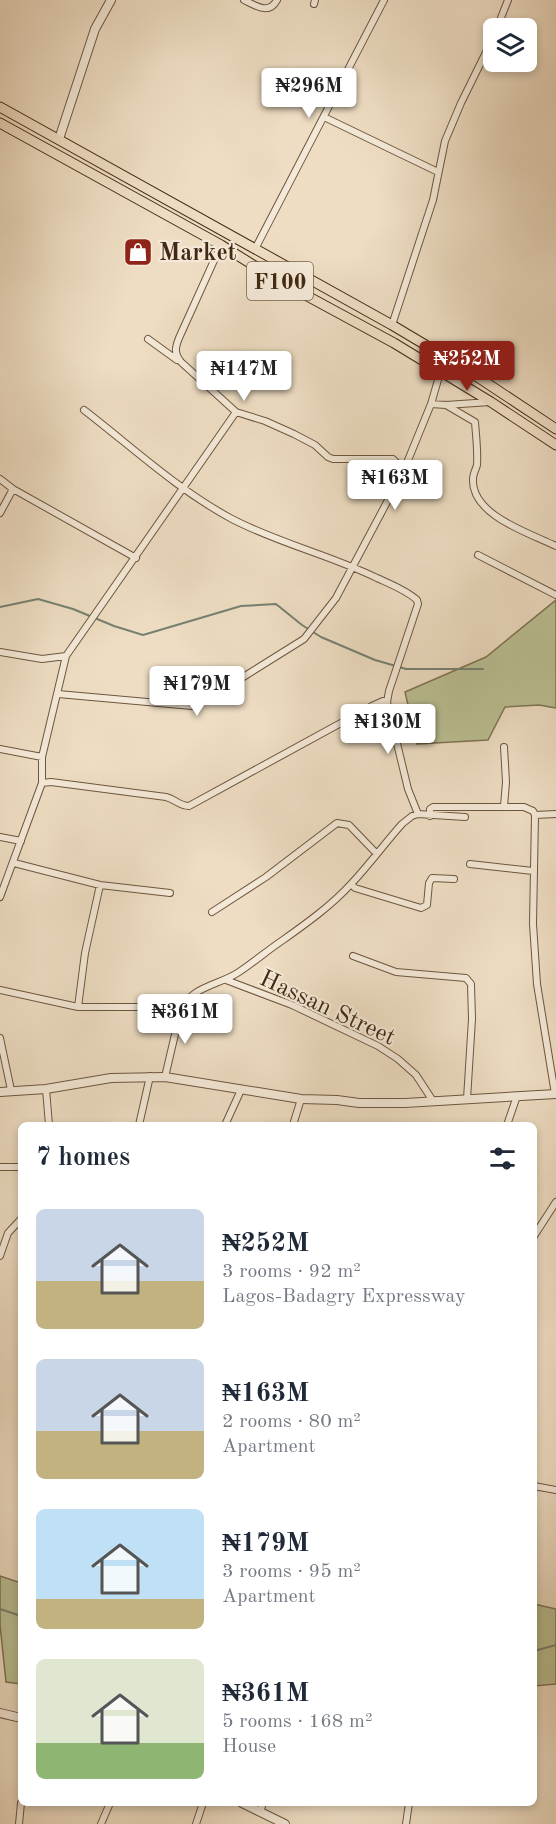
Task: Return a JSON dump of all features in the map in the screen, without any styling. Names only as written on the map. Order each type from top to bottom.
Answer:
[{"type":"highway","name":"F100","points":[[0,107],[392,325],[464,368],[556,429]]},
{"type":"highway","name":"F100","points":[[0,123],[394,344],[491,402],[556,445]]},
{"type":"highway","points":[[274,278],[280,263]]},
{"type":"street","points":[[58,139],[95,29],[111,0]]},
{"type":"street","points":[[244,0],[267,9],[274,6],[277,0]]},
{"type":"street","points":[[255,249],[384,0]]},
{"type":"street","points":[[500,18],[508,0]]},
{"type":"street","points":[[392,325],[433,200],[445,141],[460,103],[483,58]]},
{"type":"street","points":[[324,117],[438,172]]},
{"type":"street","points":[[181,362],[175,350],[179,338],[221,245]]},
{"type":"street","points":[[148,339],[181,362],[236,412],[265,421],[294,434],[315,445],[331,458],[393,459],[404,470]]},
{"type":"street","points":[[58,694],[192,706],[220,691],[310,632],[336,598],[404,470],[431,404],[440,373]]},
{"type":"street","points":[[431,404],[491,402]]},
{"type":"street","points":[[446,405],[475,422],[477,466],[473,479],[480,503],[502,520],[556,546]]},
{"type":"street","points":[[84,410],[183,489],[232,519],[282,541],[353,567],[391,584],[417,600],[418,604],[387,702],[408,789],[417,814]]},
{"type":"street","points":[[0,897],[42,783],[42,757],[66,656],[236,412]]},
{"type":"street","points":[[0,479],[13,489],[136,558]]},
{"type":"street","points":[[0,513],[13,489]]},
{"type":"street","points":[[478,555],[556,595]]},
{"type":"street","points":[[0,652],[42,659],[66,656]]},
{"type":"street","points":[[42,783],[51,782],[166,797],[172,798],[180,805],[189,806],[372,706],[383,701],[387,702]]},
{"type":"street","points":[[504,747],[506,782],[504,806]]},
{"type":"street","points":[[0,749],[42,757]]},
{"type":"street","points":[[0,1092],[46,1089],[111,1078],[150,1076],[301,1099],[381,1103],[556,1094],[537,984],[533,871],[535,815],[529,808],[504,806],[433,807],[429,816]]},
{"type":"street","points":[[165,1077],[182,1007],[200,990],[213,983],[226,980],[302,927],[351,884],[402,824],[412,816],[417,814],[465,817]]},
{"type":"street","points":[[535,815],[556,814]]},
{"type":"street","points":[[212,912],[266,877],[337,823],[349,825],[376,853]]},
{"type":"street","points":[[0,837],[21,841]]},
{"type":"street","points":[[14,863],[100,885],[170,893]]},
{"type":"street","points":[[470,864],[533,871]]},
{"type":"street","points":[[351,884],[355,888],[421,908],[427,905],[429,883],[432,878],[454,879]]},
{"type":"street","points":[[78,1007],[85,953],[100,885]]},
{"type":"street","points":[[353,956],[396,972],[466,978],[471,984],[472,1018],[467,1099]]},
{"type":"street","name":"Hassan Street","points":[[226,980],[292,1005],[378,1046],[416,1075],[433,1101]]},
{"type":"street","points":[[0,990],[78,1007],[182,1007]]},
{"type":"street","points":[[0,1038],[11,1090]]},
{"type":"street","points":[[140,1122],[150,1076]]},
{"type":"street","points":[[46,1089],[49,1122]]},
{"type":"street","points":[[226,1122],[241,1090]]},
{"type":"street","points":[[508,1122],[517,1096]]},
{"type":"street","points":[[294,1122],[301,1099]]},
{"type":"street","points":[[0,1167],[18,1167]]},
{"type":"street","points":[[537,1231],[556,1202]]},
{"type":"street","points":[[0,1256],[8,1233],[18,1222]]},
{"type":"street","points":[[537,1487],[556,1490]]},
{"type":"street","points":[[0,1713],[18,1717]]},
{"type":"street","points":[[19,1824],[21,1806]]},
{"type":"street","points":[[101,1824],[109,1806]]},
{"type":"street","points":[[196,1824],[202,1806]]},
{"type":"street","points":[[248,1806],[285,1824]]},
{"type":"street","points":[[260,1812],[262,1806]]},
{"type":"street","points":[[406,1824],[409,1806]]},
{"type":"green space","points":[[556,600],[556,708],[539,705],[505,707],[488,740],[417,744],[405,692],[486,657]]},
{"type":"green space","points":[[0,1576],[18,1582],[18,1684],[6,1682],[0,1625]]},
{"type":"green space","points":[[537,1605],[556,1609],[556,1684],[537,1686]]},
{"type":"waterway","points":[[0,607],[38,599],[73,609],[143,635],[241,606],[276,604],[321,637],[375,660],[406,669],[483,669]]},
{"type":"waterway","points":[[0,1609],[18,1615]]},
{"type":"waterway","points":[[537,1650],[556,1645]]},
{"type":"place","name":"Market","points":[[138,252]]}]
